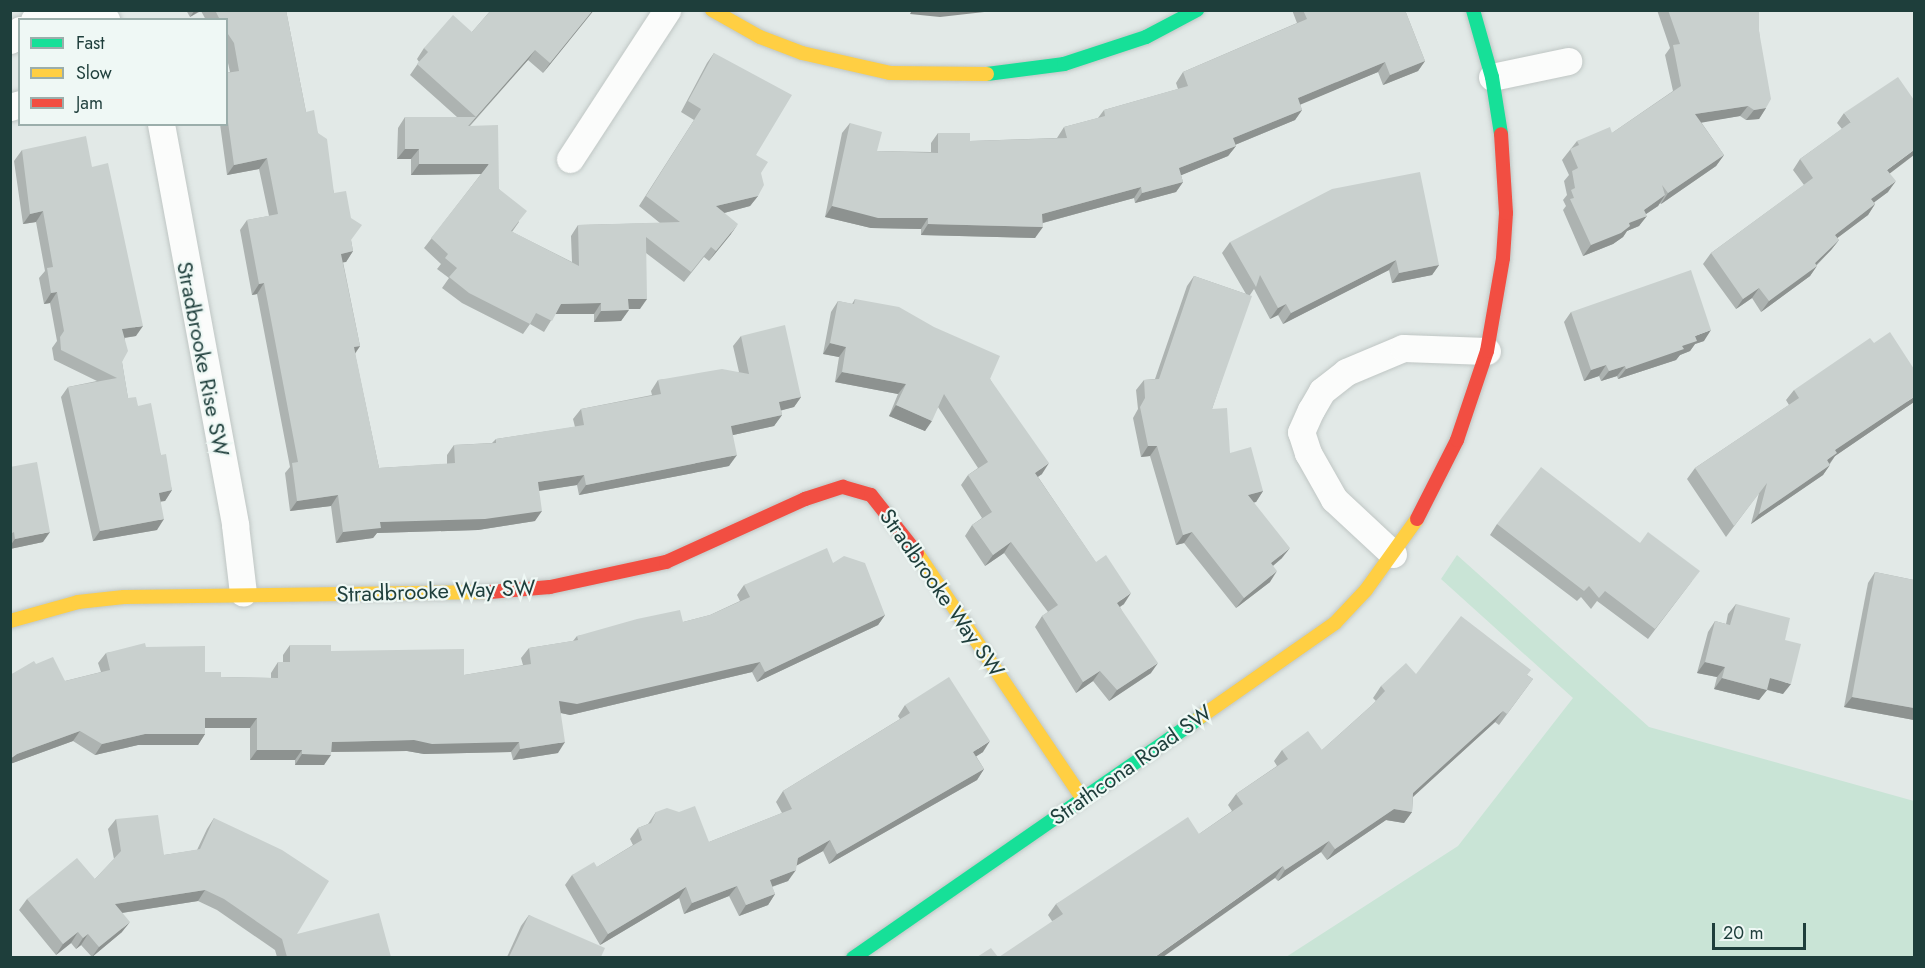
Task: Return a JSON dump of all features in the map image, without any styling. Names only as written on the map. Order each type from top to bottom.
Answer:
[{"type":"street","points":[[39,18],[59,10]]},
{"type":"street","points":[[79,10],[101,18]]},
{"type":"street","points":[[570,159],[667,10]]},
{"type":"street","points":[[712,10],[760,37],[837,63],[890,73],[946,76],[1022,72],[1064,64],[1146,37],[1197,10]]},
{"type":"street","name":"Strathcona Road SW","points":[[853,957],[1335,623],[1393,554],[1423,508],[1457,440],[1486,351],[1503,258],[1506,213],[1500,122],[1492,77],[1473,10]]},
{"type":"street","points":[[1492,77],[1569,61]]},
{"type":"street","name":"Stradbrooke Rise SW","points":[[161,126],[235,525],[243,593]]},
{"type":"street","points":[[1393,554],[1334,499],[1308,453],[1301,432],[1311,410],[1322,391],[1346,372],[1403,348],[1486,351]]},
{"type":"street","name":"Stradbrooke Way SW","points":[[10,621],[78,602],[243,593],[461,595],[550,587],[666,562],[843,487],[871,495],[894,520],[1083,798]]},
{"type":"green space","points":[[1457,555],[1649,727],[1914,801],[1914,957],[1286,957],[1458,846],[1573,698],[1441,579]]},
{"type":"building","points":[[215,10],[286,10],[306,112],[314,110],[318,133],[327,139],[334,193],[346,191],[351,218],[362,225],[351,240],[353,251],[341,254],[360,346],[354,347],[379,468],[455,463],[454,445],[496,443],[496,439],[584,425],[581,409],[661,394],[658,380],[722,369],[749,374],[741,336],[785,325],[801,397],[779,402],[782,415],[731,426],[737,455],[586,485],[584,475],[538,482],[542,511],[485,519],[380,522],[381,528],[343,532],[338,495],[297,501],[292,463],[298,462],[264,283],[259,284],[247,220],[278,214],[267,158],[234,165],[228,122],[228,73],[239,71],[234,43],[228,34],[228,18],[219,18]]},
{"type":"building","points":[[491,10],[593,10],[550,63],[535,50],[476,117],[417,64],[428,52],[424,48],[453,15],[472,32]]},
{"type":"building","points":[[1303,10],[1405,10],[1425,61],[1390,75],[1385,62],[1298,98],[1302,110],[1233,138],[1236,146],[1179,168],[1183,182],[1142,193],[1141,187],[1042,214],[1043,227],[928,224],[928,218],[878,218],[832,206],[850,123],[882,132],[877,151],[938,153],[938,133],[970,133],[970,141],[1067,138],[1064,127],[1105,116],[1104,110],[1188,86],[1183,72],[1307,19]]},
{"type":"building","points":[[1668,10],[1759,10],[1759,31],[1771,99],[1766,108],[1754,110],[1748,106],[1695,114],[1724,155],[1668,193],[1662,185],[1665,195],[1644,210],[1647,216],[1629,223],[1630,226],[1621,233],[1591,245],[1570,199],[1574,198],[1571,190],[1575,188],[1572,171],[1578,168],[1570,149],[1579,145],[1577,141],[1610,127],[1612,133],[1681,86],[1673,45],[1680,44]]},
{"type":"building","points":[[714,53],[792,95],[756,155],[768,162],[761,173],[764,185],[758,196],[716,206],[738,224],[716,251],[711,247],[691,272],[646,237],[647,299],[628,299],[629,310],[601,311],[601,303],[561,304],[552,321],[536,313],[530,324],[469,293],[449,277],[457,268],[445,258],[448,254],[431,238],[489,164],[419,164],[419,149],[405,149],[405,117],[476,117],[468,126],[498,125],[499,189],[527,211],[511,231],[579,266],[578,225],[680,222],[646,196],[701,109],[688,101]]},
{"type":"building","points":[[1898,77],[1914,100],[1914,150],[1887,170],[1896,181],[1871,199],[1875,204],[1835,235],[1839,240],[1815,263],[1817,266],[1769,301],[1759,288],[1743,299],[1711,253],[1813,178],[1800,159],[1851,122],[1844,113]]},
{"type":"building","points":[[86,136],[92,167],[108,163],[143,326],[122,329],[128,351],[122,362],[128,398],[136,397],[138,406],[151,403],[161,455],[166,454],[172,490],[159,493],[164,519],[100,531],[68,387],[117,378],[61,350],[60,337],[64,331],[57,292],[51,293],[47,268],[53,267],[43,211],[30,214],[22,150]]},
{"type":"building","points":[[1420,172],[1439,265],[1399,273],[1396,260],[1291,313],[1286,304],[1278,308],[1260,275],[1256,287],[1230,242],[1332,189]]},
{"type":"building","points":[[1691,270],[1711,330],[1695,336],[1697,341],[1682,346],[1684,349],[1626,369],[1625,366],[1609,371],[1606,365],[1591,370],[1571,312]]},
{"type":"building","points":[[1194,276],[1252,296],[1212,409],[1227,408],[1230,453],[1251,447],[1263,491],[1248,495],[1290,548],[1271,563],[1277,571],[1244,598],[1192,532],[1183,535],[1157,446],[1148,446],[1140,407],[1145,398],[1144,380],[1159,379]]},
{"type":"building","points":[[855,299],[899,307],[934,327],[1000,356],[990,379],[1049,463],[1035,473],[1096,562],[1106,555],[1131,593],[1117,603],[1158,663],[1117,690],[1100,671],[1083,682],[1042,616],[1058,605],[1011,542],[993,555],[972,525],[992,512],[968,475],[988,462],[944,394],[932,421],[896,405],[906,384],[842,372],[846,347],[830,343],[838,301],[854,304]]},
{"type":"building","points":[[1890,332],[1914,369],[1914,397],[1835,450],[1837,453],[1827,460],[1830,465],[1759,514],[1767,483],[1734,526],[1695,468],[1799,398],[1794,390],[1870,338],[1874,343]]},
{"type":"building","points":[[37,462],[50,532],[15,539],[14,532],[10,534],[10,467]]},
{"type":"building","points":[[1541,467],[1640,543],[1648,532],[1700,571],[1655,629],[1605,591],[1599,598],[1589,586],[1584,591],[1497,524]]},
{"type":"building","points":[[827,548],[833,563],[844,556],[865,563],[885,615],[765,672],[760,662],[577,704],[559,701],[565,742],[520,749],[519,742],[432,744],[414,740],[332,742],[331,755],[302,754],[302,750],[257,750],[257,718],[205,718],[205,734],[145,734],[102,744],[80,731],[17,754],[10,759],[10,675],[34,661],[36,664],[53,657],[65,681],[110,670],[106,653],[145,643],[146,647],[205,646],[205,672],[221,672],[221,677],[278,678],[278,662],[290,662],[290,645],[331,645],[331,651],[464,649],[464,675],[531,664],[529,648],[578,640],[577,636],[637,619],[680,610],[683,622],[710,615],[750,597],[744,585]]},
{"type":"building","points":[[1875,572],[1914,580],[1914,708],[1852,697]]},
{"type":"building","points":[[1736,604],[1790,618],[1785,640],[1801,644],[1791,684],[1770,678],[1767,690],[1722,678],[1725,667],[1705,662],[1715,621],[1730,625]]},
{"type":"building","points":[[1461,616],[1531,670],[1527,675],[1533,679],[1507,714],[1503,711],[1413,793],[1412,812],[1394,809],[1335,849],[1329,841],[1285,870],[1283,866],[1155,957],[999,957],[1063,914],[1056,904],[1188,817],[1199,834],[1243,804],[1236,794],[1288,759],[1282,750],[1308,731],[1322,750],[1372,705],[1385,691],[1381,686],[1406,663],[1416,674]]},
{"type":"building","points":[[949,677],[990,741],[973,752],[984,769],[837,854],[830,840],[798,858],[796,870],[770,880],[775,894],[746,905],[737,886],[692,903],[686,887],[608,934],[572,875],[594,862],[597,867],[642,840],[638,828],[651,823],[656,812],[667,808],[679,812],[695,806],[709,842],[792,809],[783,791],[910,713],[905,705]]},
{"type":"building","points":[[158,815],[164,855],[200,849],[214,818],[282,850],[329,881],[297,934],[379,913],[391,957],[287,957],[282,939],[224,899],[205,890],[115,904],[130,922],[99,947],[88,934],[83,938],[78,932],[63,944],[27,899],[77,858],[95,879],[121,851],[116,819]]},
{"type":"building","points":[[529,915],[605,948],[601,957],[509,957]]},
{"type":"building","points":[[991,948],[998,957],[977,957]]},
{"type":"traffic: fast","points":[[987,74],[1064,64],[1146,37],[1197,10]]},
{"type":"traffic: fast","points":[[1473,10],[1492,77],[1501,134]]},
{"type":"traffic: fast","points":[[853,958],[1199,718]]},
{"type":"traffic: slow","points":[[712,10],[760,37],[802,53],[890,73],[987,74]]},
{"type":"traffic: slow","points":[[1199,718],[1335,623],[1366,590],[1417,519]]},
{"type":"traffic: slow","points":[[917,553],[1083,799]]},
{"type":"traffic: slow","points":[[10,621],[78,602],[124,597],[490,592]]},
{"type":"traffic: jam","points":[[1417,519],[1457,440],[1487,351],[1503,258],[1506,213],[1501,134]]},
{"type":"traffic: jam","points":[[490,592],[550,587],[666,562],[805,499],[843,487],[871,495],[917,553]]}]
